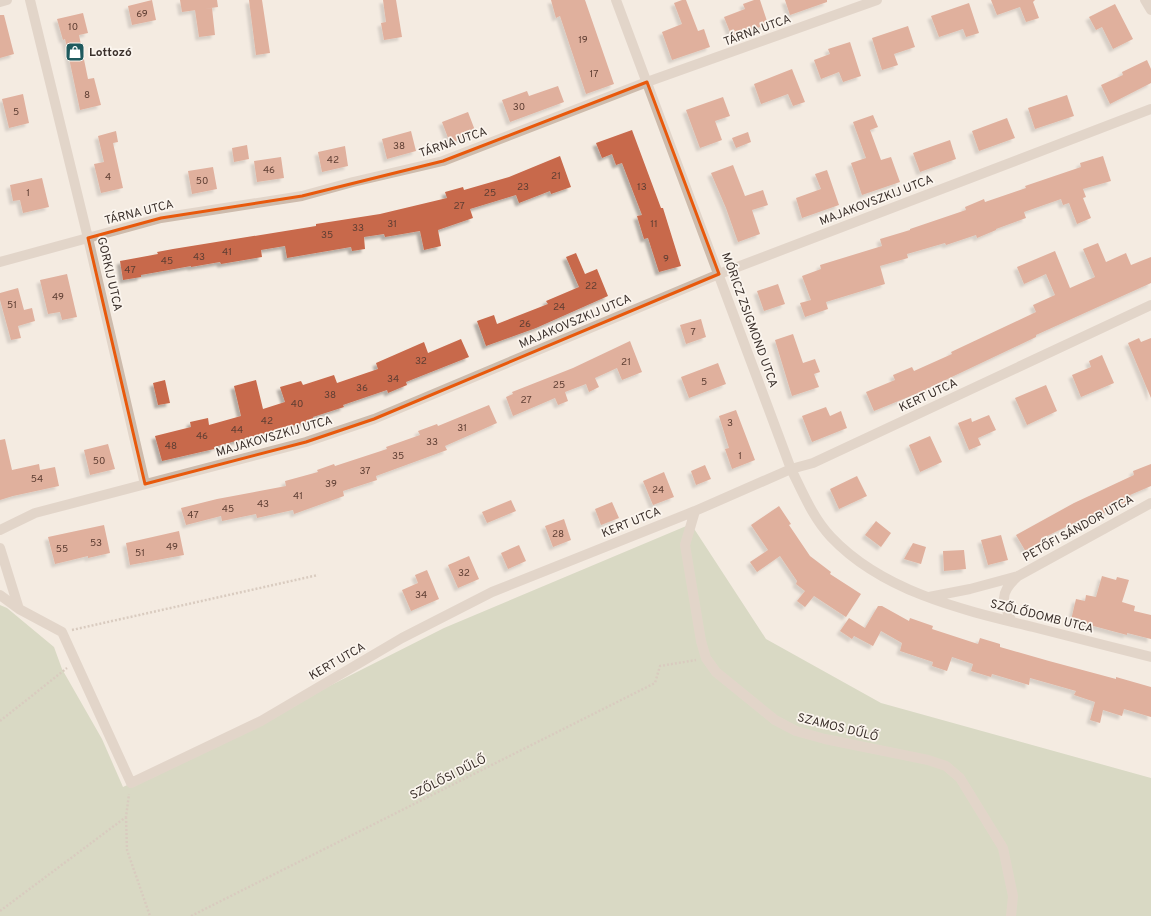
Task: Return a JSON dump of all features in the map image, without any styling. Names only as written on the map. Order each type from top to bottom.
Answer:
[{"type":"street","points":[[0,2],[7,0]]},
{"type":"street","name":"GORKIJ UTCA","points":[[30,0],[88,238],[145,484]]},
{"type":"street","name":"MÓRICZ ZSIGMOND UTCA","points":[[616,0],[791,469],[815,517],[831,537],[852,556],[887,579],[927,597]]},
{"type":"street","name":"TÁRNA UTCA","points":[[0,262],[161,218],[302,196],[353,182],[443,161],[647,82],[877,0]]},
{"type":"street","points":[[1145,0],[1151,10]]},
{"type":"street","name":"MAJAKOVSZKIJ UTCA","points":[[0,530],[35,513],[306,442],[374,420],[719,274],[1151,109]]},
{"type":"street","name":"KERT UTCA","points":[[131,783],[261,721],[402,638],[492,592],[695,511],[791,469],[813,463],[1151,305]]},
{"type":"street","name":"PETŐFI SÁNDOR UTCA","points":[[1012,622],[1004,607],[1004,594],[1008,585],[1018,576],[1151,503]]},
{"type":"street","name":"SZAMOS DŰLŐ","points":[[695,511],[685,545],[701,641],[706,658],[716,672],[775,720],[796,731],[825,739],[928,760],[946,766],[951,770],[960,778],[1003,848],[1014,896],[1011,916]]},
{"type":"street","points":[[0,548],[20,609]]},
{"type":"street","name":"PETŐFI SÁNDOR UTCA","points":[[927,597],[970,589],[1018,576]]},
{"type":"street","points":[[0,596],[62,632],[131,783]]},
{"type":"street","name":"SZŐLŐDOMB UTCA","points":[[927,597],[964,610],[1151,657]]},
{"type":"path","points":[[62,632],[318,575]]},
{"type":"path","name":"SZŐLŐSI DŰLŐ","points":[[191,916],[655,683],[660,666],[706,658]]},
{"type":"path","points":[[0,721],[75,661]]},
{"type":"path","points":[[131,783],[126,817],[127,850],[150,916]]},
{"type":"path","points":[[0,911],[126,817]]},
{"type":"highlighted area","points":[[647,82],[719,274],[374,419],[306,442],[145,484],[88,238],[161,218],[302,196],[443,161]]},
{"type":"green space","points":[[691,524],[766,639],[881,703],[1151,778],[1151,916],[0,916],[0,605],[7,608],[54,647],[62,669],[102,739],[123,787],[258,722],[444,628]]},
{"type":"building","points":[[152,0],[156,20],[132,25],[128,6]]},
{"type":"building","points":[[180,0],[217,0],[218,7],[182,12]]},
{"type":"building","points":[[249,0],[262,0],[270,53],[256,55]]},
{"type":"building","points":[[383,0],[396,0],[402,37],[384,40],[381,23],[386,22]]},
{"type":"building","points":[[551,0],[585,0],[614,84],[586,94],[560,16],[556,18]]},
{"type":"building","points":[[686,0],[698,31],[704,29],[710,47],[672,60],[662,32],[682,24],[674,3]]},
{"type":"building","points":[[754,0],[760,0],[768,24],[732,37],[724,17],[745,9],[743,4]]},
{"type":"building","points":[[785,0],[827,0],[827,2],[790,15]]},
{"type":"building","points":[[991,0],[1035,0],[1033,2],[1039,18],[1026,22],[1020,7],[997,15]]},
{"type":"building","points":[[969,3],[979,33],[966,37],[963,29],[939,37],[931,16]]},
{"type":"building","points":[[1115,4],[1133,39],[1113,49],[1102,27],[1096,30],[1089,17]]},
{"type":"building","points":[[212,8],[215,35],[199,37],[195,10]]},
{"type":"building","points":[[83,13],[88,33],[79,35],[88,79],[94,78],[101,105],[80,110],[65,39],[63,40],[57,19]]},
{"type":"building","points":[[0,15],[4,15],[14,54],[0,58]]},
{"type":"building","points":[[908,26],[915,47],[894,54],[898,65],[882,70],[872,38]]},
{"type":"building","points":[[850,42],[861,76],[843,82],[839,72],[821,79],[814,60],[830,54],[828,49]]},
{"type":"building","points":[[1147,60],[1151,69],[1151,83],[1110,104],[1101,85],[1123,75],[1122,72]]},
{"type":"building","points":[[792,69],[805,102],[793,106],[788,94],[761,104],[754,84]]},
{"type":"building","points":[[558,86],[564,102],[510,122],[502,100],[527,91],[529,96]]},
{"type":"building","points":[[23,94],[29,123],[9,128],[2,99]]},
{"type":"building","points":[[1067,95],[1074,116],[1035,129],[1028,108]]},
{"type":"building","points":[[723,97],[730,116],[715,121],[722,140],[700,148],[686,110]]},
{"type":"building","points":[[468,112],[476,133],[450,143],[442,122]]},
{"type":"building","points":[[873,115],[878,127],[870,130],[881,160],[891,157],[900,182],[862,195],[851,163],[866,158],[853,122]]},
{"type":"building","points":[[1007,118],[1015,138],[979,151],[972,131]]},
{"type":"building","points":[[632,130],[661,208],[663,208],[681,266],[659,272],[648,238],[644,239],[637,216],[642,215],[622,163],[616,165],[612,154],[602,158],[596,143]]},
{"type":"building","points":[[116,131],[118,142],[113,143],[123,188],[101,193],[94,164],[104,162],[98,136]]},
{"type":"building","points":[[411,131],[416,151],[387,159],[382,139]]},
{"type":"building","points":[[748,132],[751,142],[736,148],[732,138]]},
{"type":"building","points":[[950,140],[956,159],[920,172],[913,153]]},
{"type":"building","points":[[247,145],[249,159],[234,162],[232,148]]},
{"type":"building","points":[[345,146],[348,166],[322,172],[318,152]]},
{"type":"building","points":[[560,156],[571,187],[551,194],[550,191],[519,203],[516,195],[470,209],[473,218],[438,230],[441,246],[424,250],[420,231],[385,237],[384,234],[364,237],[365,249],[352,251],[351,247],[287,258],[285,246],[261,250],[262,257],[221,264],[220,262],[191,266],[141,275],[141,277],[123,280],[120,261],[158,254],[157,252],[173,249],[380,214],[447,198],[445,192],[463,187],[464,190],[509,177]]},
{"type":"building","points":[[1103,156],[1111,181],[1083,189],[1086,197],[1083,198],[1091,218],[1077,224],[1069,203],[1063,205],[1061,199],[1024,212],[1026,218],[977,238],[976,235],[946,245],[945,243],[907,254],[908,258],[880,266],[885,284],[826,302],[828,309],[805,317],[800,303],[811,300],[802,276],[821,269],[820,265],[882,246],[880,239],[966,210],[965,207],[984,199],[985,202],[1026,188],[1025,186],[1081,167],[1080,163]]},
{"type":"building","points":[[281,157],[284,178],[257,182],[254,161]]},
{"type":"building","points":[[733,165],[745,196],[763,190],[768,205],[752,210],[760,234],[738,242],[726,208],[711,173]]},
{"type":"building","points":[[213,167],[217,189],[192,194],[188,171]]},
{"type":"building","points":[[827,170],[839,205],[802,218],[796,198],[821,189],[815,174]]},
{"type":"building","points":[[42,178],[49,207],[23,213],[20,200],[13,201],[10,185]]},
{"type":"building","points":[[1098,243],[1106,262],[1126,253],[1131,265],[1151,257],[1151,283],[1036,335],[1036,337],[918,393],[874,411],[866,392],[895,380],[893,375],[912,367],[914,371],[952,354],[951,352],[1036,312],[1033,305],[1055,295],[1046,274],[1024,284],[1017,267],[1055,251],[1070,288],[1095,277],[1083,249]]},
{"type":"building","points":[[576,253],[585,274],[597,269],[608,296],[536,328],[486,346],[477,321],[494,315],[497,324],[548,304],[546,301],[579,287],[566,257]]},
{"type":"building","points":[[67,274],[77,317],[62,320],[60,312],[48,314],[40,280]]},
{"type":"building","points":[[778,284],[785,304],[764,311],[757,291]]},
{"type":"building","points":[[18,288],[24,310],[32,308],[35,321],[18,326],[21,338],[11,340],[0,300],[0,293]]},
{"type":"building","points":[[701,319],[706,337],[686,344],[680,325]]},
{"type":"building","points":[[793,334],[803,363],[815,359],[820,372],[814,374],[819,387],[792,396],[775,340]]},
{"type":"building","points":[[1139,338],[1141,342],[1151,338],[1151,398],[1128,343]]},
{"type":"building","points":[[461,339],[469,357],[406,382],[407,385],[388,393],[387,390],[343,405],[344,407],[313,417],[313,420],[214,447],[214,449],[162,461],[155,436],[191,427],[190,422],[208,418],[209,425],[241,416],[234,386],[256,380],[263,409],[285,402],[280,387],[301,381],[303,385],[334,375],[337,383],[378,369],[376,363],[424,342],[428,353]]},
{"type":"building","points":[[630,341],[642,372],[622,380],[617,368],[595,378],[599,387],[589,392],[586,384],[565,392],[568,401],[558,405],[555,398],[513,416],[506,397],[513,394],[512,392],[573,368]]},
{"type":"building","points":[[1102,355],[1114,383],[1081,397],[1072,375],[1091,367],[1089,361]]},
{"type":"building","points":[[718,363],[726,384],[689,398],[681,377]]},
{"type":"building","points":[[165,380],[170,403],[158,405],[153,383]]},
{"type":"building","points":[[1046,385],[1057,411],[1027,425],[1015,398]]},
{"type":"building","points":[[489,405],[497,423],[445,446],[447,450],[376,476],[377,480],[343,491],[344,496],[294,514],[293,510],[257,518],[256,514],[222,521],[221,516],[186,525],[181,508],[217,499],[286,486],[285,481],[318,472],[317,470],[334,464],[335,466],[387,449],[386,447],[420,435],[418,431],[437,424],[438,426]]},
{"type":"building","points":[[826,407],[830,416],[841,411],[847,428],[812,442],[802,416]]},
{"type":"building","points":[[736,410],[755,460],[732,469],[725,449],[729,448],[719,416]]},
{"type":"building","points":[[989,415],[996,430],[978,438],[981,445],[969,450],[958,423],[971,418],[972,422]]},
{"type":"building","points":[[930,436],[942,462],[920,472],[909,445]]},
{"type":"building","points":[[5,439],[12,470],[39,464],[40,470],[55,467],[59,486],[0,500],[0,440]]},
{"type":"building","points":[[108,444],[115,469],[90,475],[84,450]]},
{"type":"building","points":[[1151,464],[1151,486],[1130,495],[1132,499],[1084,523],[1082,519],[1043,538],[1045,541],[1026,552],[1016,535],[1074,503],[1134,475],[1133,471]]},
{"type":"building","points":[[705,465],[711,479],[696,485],[691,471]]},
{"type":"building","points":[[664,472],[674,497],[653,505],[643,481]]},
{"type":"building","points":[[857,476],[867,496],[839,509],[830,489]]},
{"type":"building","points":[[511,500],[516,511],[487,523],[482,512]]},
{"type":"building","points":[[612,502],[619,518],[601,525],[595,509]]},
{"type":"building","points":[[779,506],[791,524],[789,525],[810,556],[831,572],[830,574],[861,594],[846,617],[814,596],[805,607],[797,601],[805,591],[796,584],[797,581],[780,556],[757,572],[750,562],[768,550],[751,525]]},
{"type":"building","points":[[564,519],[571,540],[553,547],[545,526]]},
{"type":"building","points":[[876,521],[891,533],[881,547],[865,535]]},
{"type":"building","points":[[104,525],[110,553],[88,558],[88,556],[55,564],[48,537]]},
{"type":"building","points":[[179,531],[184,555],[130,565],[126,543]]},
{"type":"building","points":[[1001,535],[1008,560],[988,565],[981,540]]},
{"type":"building","points":[[913,543],[926,547],[921,564],[904,559]]},
{"type":"building","points":[[519,545],[526,561],[508,569],[501,553]]},
{"type":"building","points":[[964,550],[966,569],[944,571],[943,551]]},
{"type":"building","points":[[469,556],[479,579],[458,588],[448,565]]},
{"type":"building","points":[[427,570],[439,599],[411,611],[402,590],[418,583],[415,575]]},
{"type":"building","points":[[1102,576],[1116,580],[1117,577],[1129,580],[1122,602],[1135,606],[1134,611],[1151,615],[1151,639],[1127,633],[1127,635],[1071,620],[1076,599],[1085,601],[1086,595],[1096,597]]},
{"type":"building","points":[[878,606],[882,606],[909,621],[910,618],[933,626],[932,629],[978,644],[980,638],[1000,644],[1000,647],[1116,679],[1116,677],[1151,687],[1151,717],[1124,709],[1122,716],[1103,710],[1100,723],[1090,720],[1095,702],[1074,695],[1076,691],[1030,678],[1029,685],[992,674],[991,677],[971,671],[973,664],[952,657],[947,671],[932,666],[933,662],[900,651],[902,643],[881,631],[873,646],[854,636],[852,639],[840,631],[849,618],[865,628]]},
{"type":"place","name":"Lottozó","points":[[75,52]]}]
